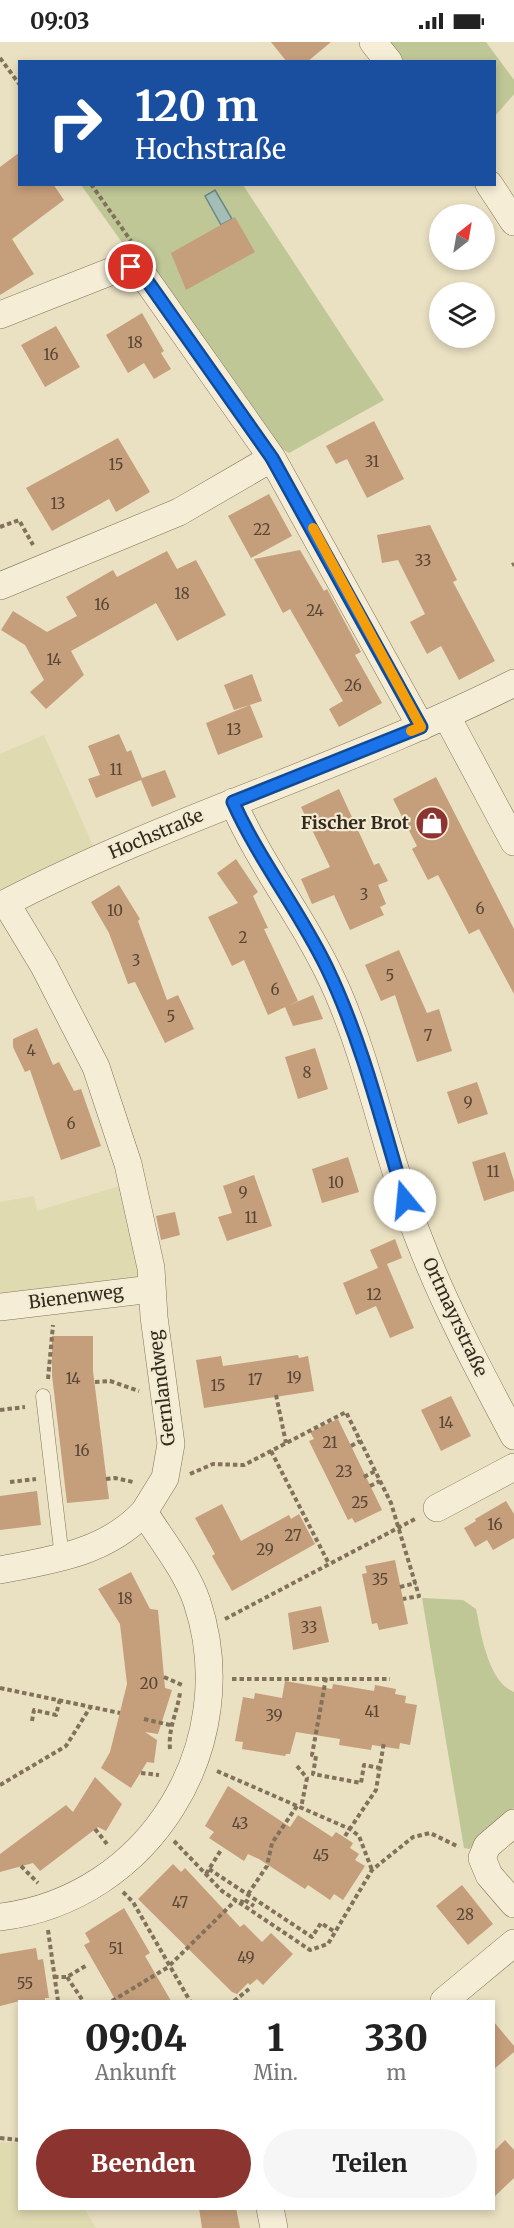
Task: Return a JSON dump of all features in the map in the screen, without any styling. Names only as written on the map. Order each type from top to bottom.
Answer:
[{"type":"street","points":[[373,42],[387,60]]},
{"type":"street","points":[[490,186],[514,222]]},
{"type":"street","points":[[0,315],[128,267],[143,275],[272,458],[421,727]]},
{"type":"street","points":[[0,586],[179,512],[272,458]]},
{"type":"street","name":"Hochstraße","points":[[3,904],[80,867],[233,802],[447,717],[514,683]]},
{"type":"street","points":[[447,717],[514,842]]},
{"type":"street","name":"Ortmayrstraße","points":[[233,802],[248,836],[326,967],[354,1035],[419,1240],[474,1360],[514,1436]]},
{"type":"street","name":"Gernlandweg","points":[[0,1570],[62,1558],[118,1536],[144,1512],[158,1492],[169,1461],[171,1444],[151,1268],[128,1164],[103,1083],[47,972],[3,904]]},
{"type":"street","name":"Bienenweg","points":[[0,1307],[152,1289]]},
{"type":"street","points":[[437,1508],[514,1467]]},
{"type":"street","points":[[0,1917],[26,1912],[64,1899],[85,1889],[128,1859],[149,1839],[174,1806],[201,1747],[209,1695],[203,1625],[190,1585],[144,1512]]},
{"type":"street","points":[[514,1822],[487,1846],[482,1858],[489,1875],[514,1904]]},
{"type":"street","points":[[445,2000],[514,1943]]},
{"type":"street","points":[[270,2210],[274,2228]]},
{"type":"lane","points":[[44,1400],[62,1558]]},
{"type":"path","points":[[0,58],[18,82]]},
{"type":"path","points":[[92,186],[129,238],[136,253],[128,267]]},
{"type":"path","points":[[0,527],[19,520],[45,567]]},
{"type":"path","points":[[0,1410],[44,1400],[42,1389],[50,1377],[52,1300]]},
{"type":"path","points":[[94,1382],[110,1381],[154,1396],[165,1394]]},
{"type":"path","points":[[276,1395],[286,1443]]},
{"type":"path","points":[[179,1477],[202,1471],[213,1464],[244,1465],[346,1412],[400,1527],[419,1596],[403,1599]]},
{"type":"path","points":[[351,1446],[360,1441]]},
{"type":"path","points":[[271,1451],[329,1564]]},
{"type":"path","points":[[364,1477],[375,1472]]},
{"type":"path","points":[[10,1482],[53,1477]]},
{"type":"path","points":[[370,1486],[380,1481]]},
{"type":"path","points":[[216,1623],[400,1527]]},
{"type":"path","points":[[400,1587],[416,1583]]},
{"type":"path","points":[[164,1677],[182,1684],[178,1709],[170,1725],[171,1760]]},
{"type":"path","points":[[224,1678],[390,1678]]},
{"type":"path","points":[[326,1678],[312,1755],[316,1756],[313,1774],[361,1783],[364,1765],[380,1768]]},
{"type":"path","points":[[0,1688],[120,1713]]},
{"type":"path","points":[[32,1721],[34,1710],[56,1715],[60,1699]]},
{"type":"path","points":[[0,1785],[66,1746],[91,1706]]},
{"type":"path","points":[[144,1719],[170,1725]]},
{"type":"path","points":[[345,1836],[376,1790],[384,1742]]},
{"type":"path","points":[[248,1894],[267,1866],[272,1844],[299,1807],[307,1778],[297,1766]]},
{"type":"path","points":[[208,1767],[350,1829],[359,1836],[372,1870]]},
{"type":"path","points":[[141,1773],[165,1776]]},
{"type":"path","points":[[95,1829],[109,1847]]},
{"type":"path","points":[[169,1836],[222,1891],[310,1950],[327,1944],[372,1870],[413,1837],[430,1833],[482,1858]]},
{"type":"path","points":[[102,1852],[117,1840]]},
{"type":"path","points":[[206,1874],[221,1850]]},
{"type":"path","points":[[21,1866],[41,1886],[34,1888]]},
{"type":"path","points":[[209,1869],[312,1937],[321,1923],[335,1932]]},
{"type":"path","points":[[117,1885],[133,1902],[189,2000]]},
{"type":"path","points":[[241,1904],[243,1899],[254,1906]]},
{"type":"path","points":[[114,2000],[170,1966],[236,1900]]},
{"type":"path","points":[[47,1920],[58,2000]]},
{"type":"path","points":[[54,1977],[67,1977],[87,1965]]},
{"type":"path","points":[[67,1977],[82,2000]]},
{"type":"path","points":[[235,2000],[249,1989]]},
{"type":"path","points":[[0,2139],[18,2140]]},
{"type":"shaded area","points":[[44,735],[94,848],[0,894],[0,754]]},
{"type":"shaded area","points":[[123,1185],[140,1277],[134,1283],[0,1299],[0,1202],[34,1196],[37,1211]]},
{"type":"shaded area","points":[[0,2142],[18,2143],[18,2210],[85,2210],[96,2228],[0,2228]]},
{"type":"green space","points":[[387,42],[486,42],[514,80],[514,94],[496,115],[496,60],[403,60]]},
{"type":"green space","points":[[82,186],[244,186],[384,400],[289,453],[277,446],[133,245],[126,248]]},
{"type":"green space","points":[[422,1598],[463,1600],[476,1609],[483,1643],[492,1668],[505,1687],[514,1692],[514,1808],[469,1849],[464,1848]]},
{"type":"water","points":[[215,190],[232,219],[221,225],[205,196]]},
{"type":"building","points":[[271,42],[331,42],[309,60],[285,60]]},
{"type":"building","points":[[18,154],[18,186],[54,186],[64,200],[12,239],[34,274],[0,295],[0,167]]},
{"type":"building","points":[[235,217],[255,252],[186,290],[171,253]]},
{"type":"building","points":[[142,313],[164,351],[161,353],[171,369],[154,379],[144,363],[128,373],[106,335]]},
{"type":"building","points":[[56,326],[80,367],[45,387],[21,345]]},
{"type":"building","points":[[374,421],[404,479],[367,498],[347,459],[336,464],[326,446]]},
{"type":"building","points":[[118,438],[150,492],[116,512],[109,499],[52,531],[26,488]]},
{"type":"building","points":[[269,494],[292,536],[251,558],[228,516]]},
{"type":"building","points":[[430,525],[457,580],[453,582],[495,661],[459,680],[441,646],[427,654],[410,622],[425,614],[398,560],[382,563],[377,535]]},
{"type":"building","points":[[300,550],[324,591],[327,589],[361,652],[355,655],[382,703],[339,727],[329,709],[343,701],[290,609],[283,613],[254,559]]},
{"type":"building","points":[[167,551],[177,569],[196,560],[226,615],[177,641],[156,603],[71,651],[84,675],[46,709],[30,692],[44,680],[25,645],[1,630],[13,611],[47,632],[77,616],[66,597],[113,570],[117,577]]},
{"type":"building","points":[[252,674],[262,701],[234,710],[224,685]]},
{"type":"building","points":[[250,705],[263,737],[218,755],[206,723]]},
{"type":"building","points":[[119,734],[127,752],[131,750],[142,778],[165,770],[176,797],[152,807],[141,780],[96,798],[88,779],[100,775],[88,746]]},
{"type":"building","points":[[436,777],[514,929],[514,994],[479,929],[469,934],[438,875],[428,880],[412,849],[417,846],[393,799]]},
{"type":"building","points":[[339,789],[374,865],[379,863],[388,881],[378,885],[386,904],[380,907],[384,915],[350,930],[334,895],[312,904],[301,879],[330,867],[301,807]]},
{"type":"building","points":[[236,859],[258,892],[253,896],[268,928],[264,929],[298,1001],[268,1015],[244,960],[232,966],[208,917],[238,903],[217,873]]},
{"type":"building","points":[[119,885],[140,919],[138,921],[167,1000],[178,995],[194,1029],[165,1043],[135,982],[128,984],[109,933],[91,902]]},
{"type":"building","points":[[399,950],[427,1013],[439,1009],[452,1051],[417,1062],[395,995],[381,1001],[365,965]]},
{"type":"building","points":[[313,995],[323,1019],[293,1026],[285,1007]]},
{"type":"building","points":[[37,1028],[53,1065],[59,1062],[74,1091],[81,1089],[101,1146],[61,1160],[30,1070],[25,1072],[13,1047],[13,1039]]},
{"type":"building","points":[[315,1048],[328,1089],[298,1099],[285,1057]]},
{"type":"building","points":[[477,1082],[488,1114],[458,1124],[447,1092]]},
{"type":"building","points":[[505,1152],[514,1181],[514,1191],[484,1201],[472,1162]]},
{"type":"building","points":[[348,1157],[359,1192],[322,1203],[312,1169]]},
{"type":"building","points":[[254,1175],[272,1226],[227,1241],[218,1217],[232,1213],[223,1186]]},
{"type":"building","points":[[175,1212],[180,1235],[161,1240],[156,1216]]},
{"type":"building","points":[[395,1239],[402,1258],[387,1264],[414,1328],[390,1338],[376,1306],[356,1315],[343,1283],[378,1268],[370,1250]]},
{"type":"building","points":[[52,1336],[93,1336],[93,1371],[109,1499],[67,1503],[52,1375]]},
{"type":"building","points":[[298,1355],[299,1358],[308,1356],[314,1391],[204,1408],[196,1360],[221,1356],[223,1366]]},
{"type":"building","points":[[451,1396],[471,1436],[441,1451],[421,1410]]},
{"type":"building","points":[[338,1419],[382,1510],[355,1523],[352,1518],[348,1520],[309,1441],[314,1439],[310,1432]]},
{"type":"building","points":[[37,1491],[41,1525],[0,1530],[0,1496]]},
{"type":"building","points":[[506,1501],[514,1514],[514,1538],[493,1550],[487,1540],[475,1547],[464,1528]]},
{"type":"building","points":[[222,1504],[241,1541],[289,1515],[291,1519],[299,1514],[315,1544],[232,1591],[212,1556],[215,1554],[195,1518]]},
{"type":"building","points":[[395,1560],[408,1624],[379,1630],[377,1623],[372,1624],[362,1574],[367,1573],[365,1566]]},
{"type":"building","points":[[131,1572],[150,1609],[158,1610],[165,1688],[172,1690],[158,1734],[145,1732],[157,1740],[154,1763],[147,1762],[131,1788],[101,1768],[110,1752],[127,1684],[120,1624],[98,1589]]},
{"type":"building","points":[[321,1606],[329,1642],[293,1650],[288,1613]]},
{"type":"building","points":[[285,1681],[332,1689],[333,1684],[374,1691],[375,1685],[396,1689],[395,1694],[406,1696],[405,1703],[417,1705],[410,1745],[400,1743],[399,1749],[372,1745],[371,1750],[339,1745],[340,1739],[296,1732],[290,1754],[285,1756],[242,1749],[243,1742],[235,1741],[243,1697],[254,1699],[255,1693],[282,1698]]},
{"type":"building","points":[[95,1777],[122,1804],[106,1831],[98,1827],[40,1871],[33,1863],[0,1872],[0,1854],[66,1805],[73,1812]]},
{"type":"building","points":[[228,1786],[290,1827],[298,1815],[332,1837],[336,1832],[353,1843],[350,1848],[359,1854],[355,1860],[365,1866],[343,1900],[334,1894],[330,1900],[308,1885],[305,1889],[248,1854],[244,1861],[209,1838],[214,1832],[205,1826]]},
{"type":"building","points":[[173,1864],[181,1872],[185,1868],[240,1927],[244,1924],[262,1942],[271,1933],[293,1954],[263,1985],[257,1979],[250,1985],[248,1983],[237,1994],[232,1992],[138,1899]]},
{"type":"building","points":[[462,1885],[493,1924],[468,1945],[436,1906]]},
{"type":"building","points":[[124,1908],[150,1953],[145,1956],[170,2000],[115,2000],[84,1945],[90,1942],[85,1933]]},
{"type":"building","points":[[36,1948],[38,1960],[43,1959],[49,1998],[18,2000],[0,2006],[0,1954]]},
{"type":"building","points":[[495,2023],[514,2046],[514,2052],[495,2068]]},
{"type":"building","points":[[505,2140],[514,2150],[514,2178],[495,2196],[495,2150]]},
{"type":"building","points":[[199,2210],[236,2210],[240,2228],[202,2228]]},
{"type":"slow traffic","points":[[313,528],[421,727],[411,731]]},
{"type":"place","name":"Fischer Brot","points":[[432,823]]},
{"type":"route","points":[[131,267],[143,275],[272,458],[421,727],[233,802],[248,836],[310,936],[339,996],[354,1035],[405,1200]]}]
